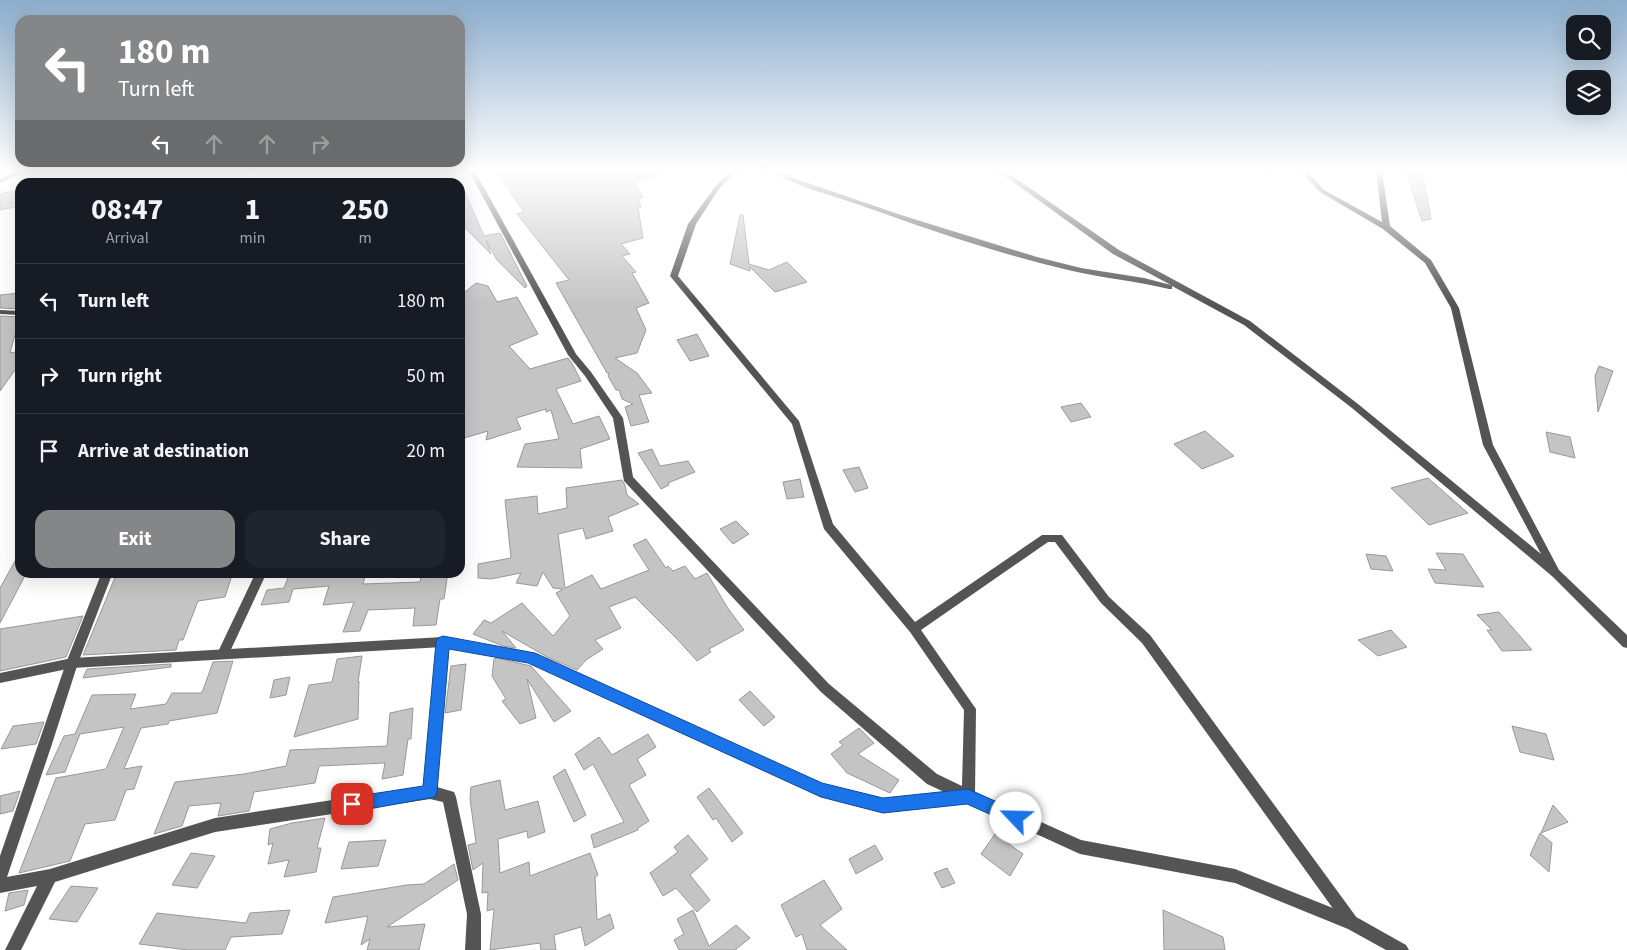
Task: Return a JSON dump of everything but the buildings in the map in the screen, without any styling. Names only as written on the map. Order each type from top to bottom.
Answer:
[{"type":"street","points":[[496,215],[572,355],[588,374],[618,418],[628,478],[825,688],[932,779],[1080,847],[1235,876],[1353,923],[1401,950]]},
{"type":"street","points":[[698,215],[692,224],[674,276],[796,423],[828,526],[914,629],[970,709],[968,796]]},
{"type":"street","points":[[898,215],[1070,268],[1146,279],[1196,296]]},
{"type":"street","points":[[1064,215],[1116,252],[1247,323],[1355,406],[1556,574],[1627,643]]},
{"type":"street","points":[[1365,215],[1386,227],[1428,262],[1454,308],[1488,445],[1556,574]]},
{"type":"street","points":[[1385,215],[1386,227]]},
{"type":"street","points":[[0,312],[15,313]]},
{"type":"street","points":[[914,629],[1046,538],[1058,538],[1105,600],[1146,639],[1353,923]]},
{"type":"street","points":[[0,876],[46,747],[72,663],[106,578]]},
{"type":"street","points":[[223,654],[259,578]]},
{"type":"street","points":[[0,678],[72,663],[443,642],[530,657],[821,790],[883,806],[968,796]]},
{"type":"street","points":[[430,792],[443,642]]},
{"type":"street","points":[[0,886],[50,876],[215,825],[430,792],[449,797],[474,914],[473,950]]},
{"type":"street","points":[[13,950],[50,876]]},
{"type":"route","points":[[352,804],[430,792],[443,642],[530,657],[821,790],[883,806],[968,796],[1016,818]]}]
